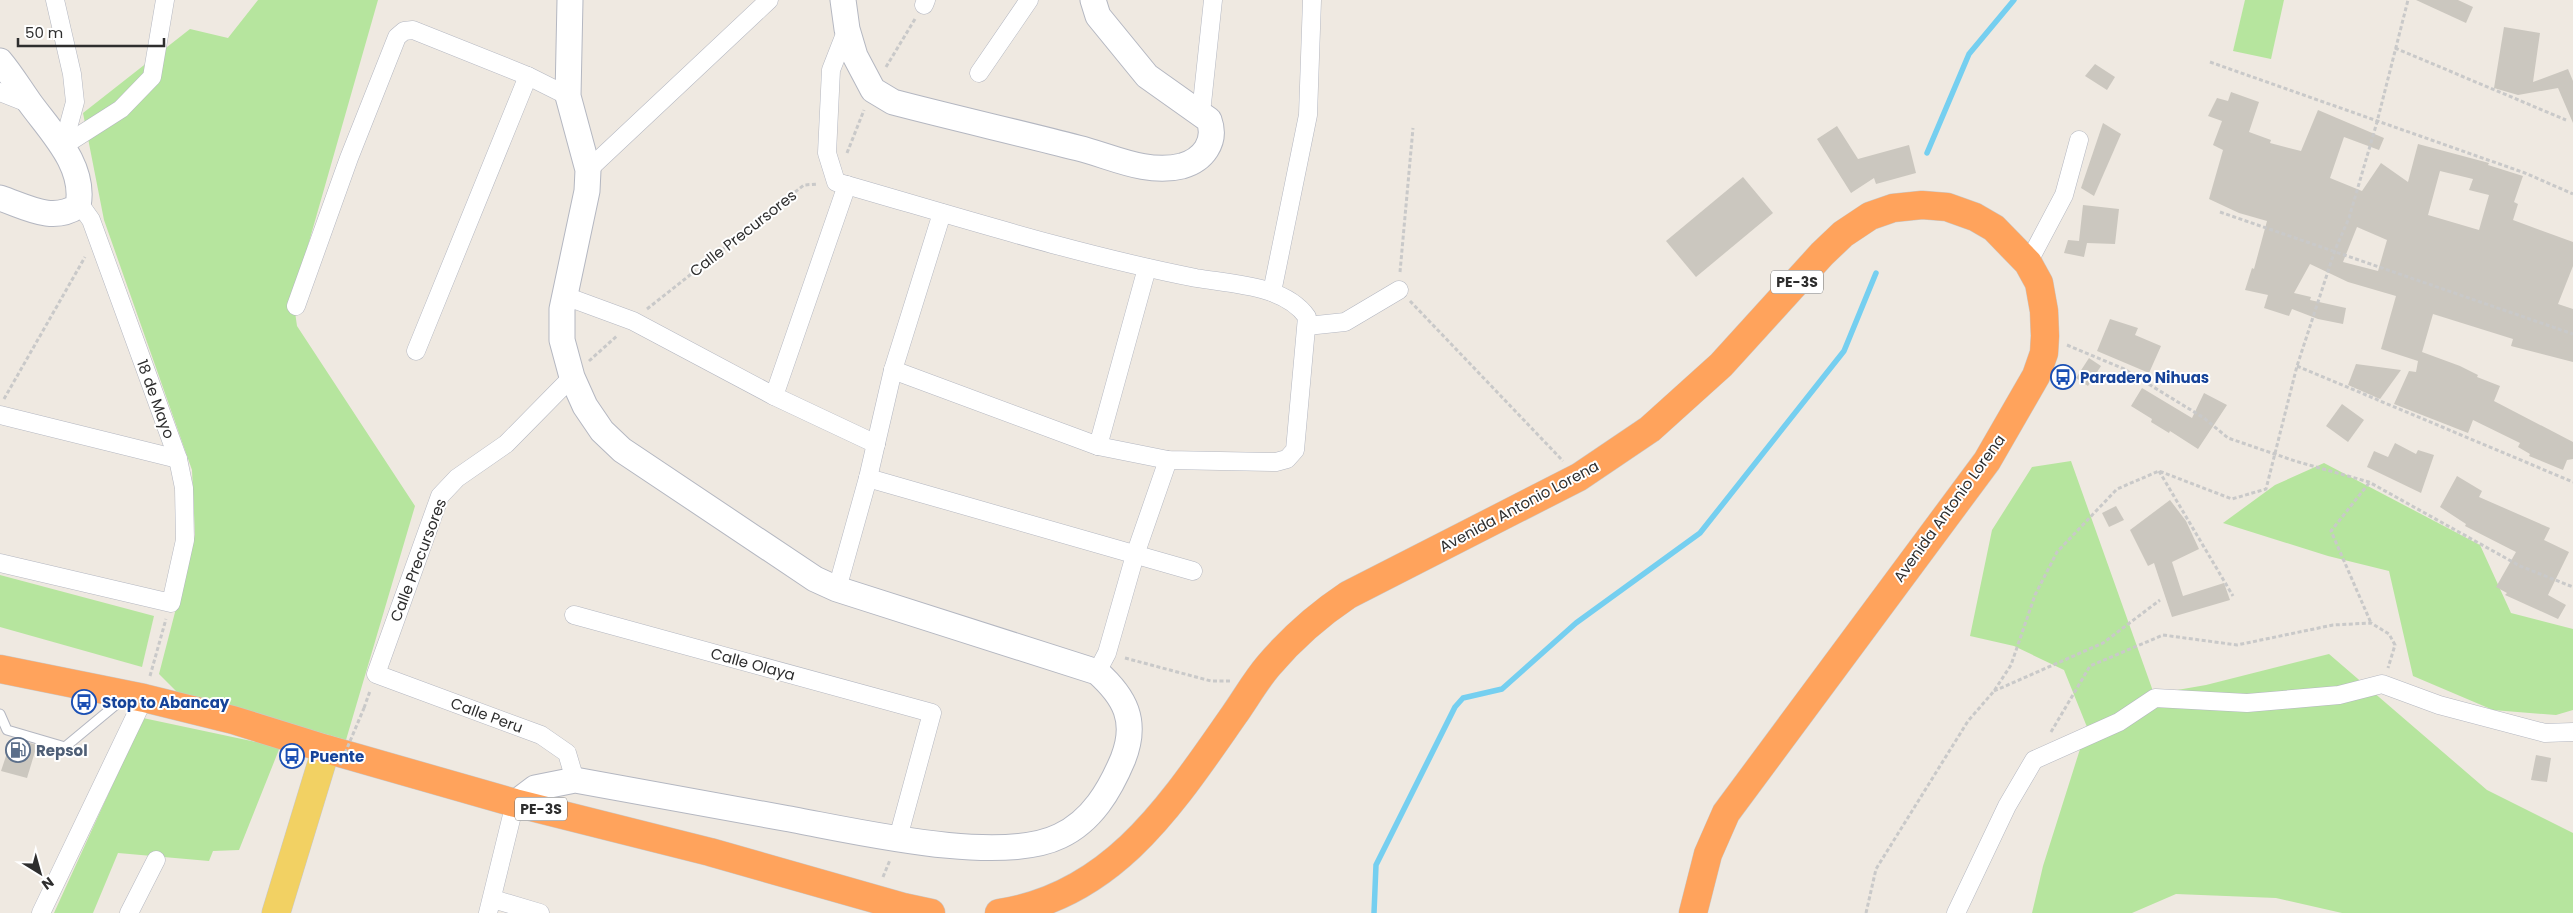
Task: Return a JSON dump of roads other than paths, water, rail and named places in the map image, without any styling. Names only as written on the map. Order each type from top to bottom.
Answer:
[{"type":"highway","name":"Avenida Antonio Lorena","points":[[999,913],[1043,901],[1075,888],[1125,852],[1149,830],[1180,793],[1268,666],[1292,639],[1322,612],[1348,595],[1580,477],[1650,429],[1721,365],[1822,254],[1843,234],[1870,216],[1893,208],[1922,205],[1947,206],[1975,217],[1994,228],[2028,262],[2039,283],[2044,311],[2045,336],[2044,353],[2036,376],[1987,461],[1726,813],[1708,854],[1693,913]]},
{"type":"highway","name":"PE-3S","points":[[0,669],[136,697],[233,720],[333,757],[374,762],[516,803],[710,852],[874,906],[931,913]]},
{"type":"main road","points":[[516,803],[535,788],[575,780],[898,838],[979,848],[1038,844],[1060,837],[1092,813],[1111,785],[1124,756],[1130,727],[1125,705],[1102,662],[837,589],[815,579],[622,450],[602,431],[585,406],[572,376],[562,340],[562,309],[587,191],[588,170],[568,96],[570,0]]},
{"type":"main road","points":[[843,0],[846,29],[855,56],[873,90],[893,102],[1081,149],[1116,161],[1146,167],[1182,166],[1196,160],[1206,153],[1211,128],[1209,120],[1201,112],[1176,99],[1147,76],[1098,16],[1093,0]]},
{"type":"main road","points":[[0,61],[30,104],[63,146],[80,187],[79,203],[66,213],[42,212],[0,198]]},
{"type":"main road","points":[[276,913],[333,757]]},
{"type":"street","points":[[55,0],[72,74],[75,102],[63,146]]},
{"type":"street","points":[[63,146],[121,109],[141,91],[152,77],[165,0]]},
{"type":"street","points":[[588,170],[769,0]]},
{"type":"street","points":[[979,73],[1029,0]]},
{"type":"street","points":[[1201,112],[1213,0]]},
{"type":"street","points":[[1272,292],[1308,115],[1312,0]]},
{"type":"street","points":[[774,396],[841,184],[827,152],[831,70],[846,29]]},
{"type":"street","points":[[296,306],[349,158],[397,37],[404,31],[413,30],[528,76],[568,96]]},
{"type":"street","points":[[416,351],[528,76]]},
{"type":"street","points":[[0,92],[30,104]]},
{"type":"street","points":[[2028,262],[2064,195],[2079,140]]},
{"type":"street","points":[[841,184],[1147,268],[1272,292],[1299,306],[1307,317],[1294,450],[1287,459],[1276,462],[1168,460],[1098,446],[893,370]]},
{"type":"street","name":"18 de Mayo","points":[[0,564],[171,603],[185,540],[184,488],[178,459],[91,220],[79,203]]},
{"type":"street","points":[[837,589],[868,478],[893,370],[942,213]]},
{"type":"street","points":[[1098,446],[1147,268]]},
{"type":"street","points":[[1307,326],[1345,322],[1399,290]]},
{"type":"street","points":[[565,296],[633,321],[774,396],[876,444]]},
{"type":"street","name":"Calle Precursores","points":[[376,674],[440,496],[457,478],[506,444],[572,376]]},
{"type":"street","points":[[0,415],[178,459]]},
{"type":"street","points":[[1102,662],[1135,555],[1168,460]]},
{"type":"street","points":[[868,478],[1193,571]]},
{"type":"street","name":"Calle Olaya","points":[[574,615],[932,713],[898,838]]},
{"type":"street","name":"Calle Peru","points":[[376,674],[541,735],[567,754],[575,780]]},
{"type":"street","points":[[1956,913],[2007,806],[2034,760],[2119,722],[2155,698],[2247,703],[2339,695],[2382,684],[2439,705],[2545,733],[2573,732]]},
{"type":"street","points":[[41,913],[136,697]]},
{"type":"street","points":[[516,803],[491,906],[540,913]]},
{"type":"street","points":[[129,913],[156,860]]},
{"type":"lane","points":[[0,714],[7,730],[65,747],[136,697]]},
{"type":"waterway","points":[[1927,153],[1969,54],[2014,0]]},
{"type":"waterway","points":[[1374,913],[1376,865],[1455,707],[1463,698],[1502,689],[1576,623],[1700,533],[1844,351],[1876,273]]},
{"type":"place","name":"Paradero Nihuas","points":[[2063,377]]},
{"type":"place","name":"Stop to Abancay","points":[[84,702]]},
{"type":"place","name":"Repsol","points":[[18,750]]},
{"type":"place","name":"Puente","points":[[292,756]]}]
